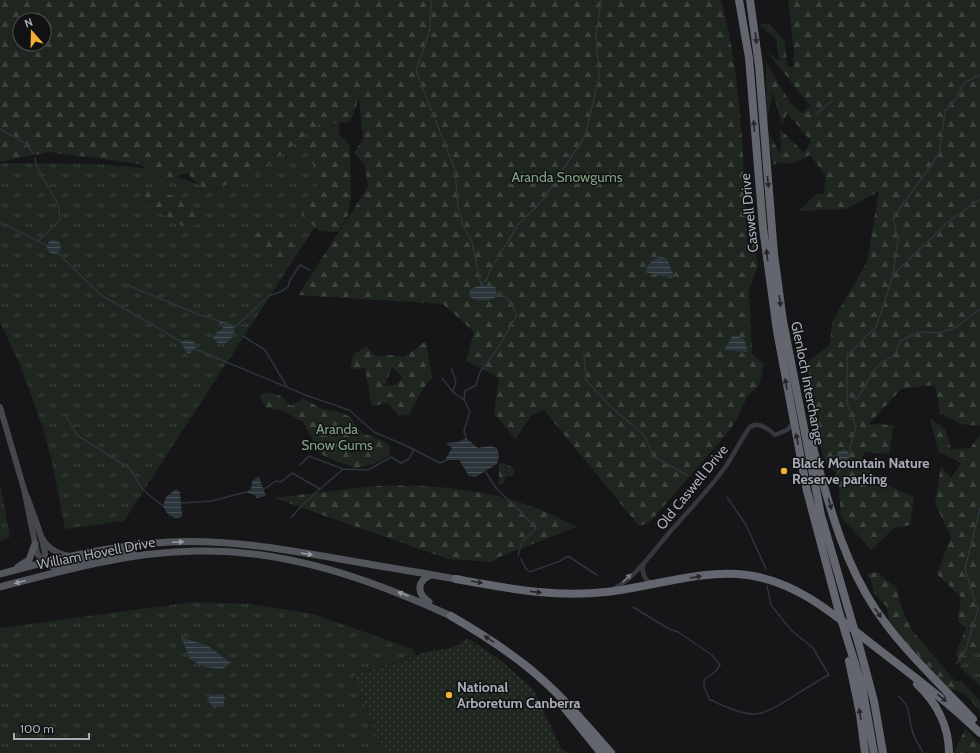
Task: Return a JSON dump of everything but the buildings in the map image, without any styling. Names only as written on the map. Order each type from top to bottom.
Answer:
[{"type":"highway","name":"Caswell Drive","points":[[739,0],[749,58],[769,276],[794,422]]},
{"type":"highway","name":"Caswell Drive","points":[[750,0],[760,66],[770,207]]},
{"type":"highway","name":"Glenloch Interchange","points":[[770,207],[779,290],[790,359],[821,515],[874,701],[883,753]]},
{"type":"highway","points":[[790,359],[796,371],[809,434],[834,521],[846,554],[858,580],[876,611],[901,642],[980,727]]},
{"type":"highway","name":"Glenloch Interchange","points":[[794,422],[813,514],[839,612],[862,686],[874,753]]},
{"type":"highway","points":[[456,579],[558,594],[607,592],[720,574],[747,575],[772,581],[811,599],[937,694],[980,733]]},
{"type":"highway","points":[[451,616],[505,650],[526,666],[566,701],[611,753]]},
{"type":"highway","points":[[846,635],[847,650],[857,695],[865,753]]},
{"type":"highway","points":[[505,650],[559,702],[601,753]]},
{"type":"highway","points":[[888,657],[923,690],[935,706],[946,731],[949,753]]},
{"type":"main road","points":[[0,407],[24,489],[38,527],[46,556],[46,571],[41,576]]},
{"type":"main road","points":[[24,489],[35,544],[39,557],[45,563],[53,566],[130,552],[155,554]]},
{"type":"main road","points":[[38,527],[48,546],[61,554],[70,556]]},
{"type":"main road","name":"William Hovell Drive","points":[[0,574],[98,550],[151,543],[189,542],[230,543],[274,548],[430,575]]},
{"type":"main road","points":[[13,571],[29,560],[35,544]]},
{"type":"main road","name":"William Hovell Drive","points":[[0,587],[41,576],[119,559],[155,554],[195,551],[223,551],[282,558],[323,566],[364,579],[451,616]]},
{"type":"main road","points":[[451,616],[424,599],[420,594],[419,589],[422,581],[430,575],[456,579]]},
{"type":"street","name":"Old Caswell Drive","points":[[607,592],[623,582],[645,560],[719,476],[750,428],[762,426],[775,435],[786,430],[794,422]]},
{"type":"street","points":[[645,560],[642,570],[644,577],[650,583],[657,584]]},
{"type":"green space","name":"Aranda Snowgums","points":[[0,0],[721,0],[734,62],[738,93],[748,252],[754,243],[758,266],[749,289],[752,354],[764,363],[759,385],[747,397],[738,417],[729,431],[649,523],[639,526],[544,410],[532,415],[515,439],[494,413],[499,378],[466,361],[474,332],[443,304],[298,295],[368,187],[365,166],[354,152],[363,140],[359,98],[350,122],[319,124],[256,174],[207,192],[187,173],[164,180],[139,164],[49,152],[0,162]]},
{"type":"green space","points":[[788,0],[980,0],[980,426],[960,424],[940,413],[935,385],[901,389],[869,424],[894,425],[889,454],[864,452],[861,462],[881,482],[914,497],[910,525],[894,528],[871,550],[841,517],[838,474],[824,462],[807,363],[830,344],[832,322],[867,262],[879,191],[846,209],[799,211],[816,194],[824,194],[826,176],[810,155],[791,164],[779,162],[773,165],[768,133],[781,154],[780,129],[804,153],[811,141],[787,113],[782,125],[773,92],[767,120],[766,63],[791,104],[802,113],[810,106],[766,50],[780,62],[776,39],[759,25],[769,23],[785,42],[787,66],[793,68],[794,52]]},
{"type":"green space","points":[[337,110],[344,182],[124,521],[65,529],[54,471],[43,428],[21,367],[0,322],[0,163],[98,164],[154,169],[215,190],[262,163]]},
{"type":"green space","points":[[319,132],[338,133],[350,145],[351,198],[348,215],[338,232],[319,231],[301,214],[320,180],[306,148]]},
{"type":"green space","points":[[145,187],[155,192],[183,197],[202,219],[189,230],[146,205],[146,197],[142,189]]},
{"type":"green space","points":[[262,227],[293,228],[298,239],[294,249],[278,262],[262,254],[249,234]]},
{"type":"green space","points":[[426,341],[432,378],[422,390],[409,415],[398,416],[388,403],[372,406],[365,368],[350,369],[353,355],[366,346],[376,356],[393,355],[404,357]],"holes":[[[392,367],[403,377],[396,384],[385,386]]]},
{"type":"green space","name":"Aranda Snow Gums","points":[[267,392],[281,396],[291,406],[303,398],[322,409],[336,411],[351,417],[356,427],[364,434],[379,439],[391,446],[388,456],[374,464],[357,468],[335,461],[321,454],[303,422],[281,410],[266,408],[260,396]]},
{"type":"green space","points":[[930,418],[945,429],[951,449],[970,448],[980,435],[980,652],[975,652],[960,667],[956,653],[966,628],[958,622],[961,597],[937,574],[951,537],[935,503],[941,466],[951,478],[961,463],[938,451]]},
{"type":"green space","points":[[501,462],[514,468],[513,476],[505,477],[505,482],[499,485],[499,464]]},
{"type":"green space","points":[[0,483],[10,537],[0,541]]},
{"type":"green space","points":[[374,486],[426,486],[478,492],[529,505],[576,527],[499,557],[492,562],[448,559],[274,498]]},
{"type":"green space","points":[[877,572],[896,588],[903,611],[911,629],[955,681],[961,681],[980,701],[980,711],[964,693],[949,689],[901,637],[889,620],[887,607],[874,593],[871,580],[866,574]]},
{"type":"green space","points":[[193,602],[250,604],[313,614],[413,649],[416,657],[353,674],[384,753],[0,753],[0,628]]},
{"type":"green space","name":"National Arboretum Canberra","points":[[467,638],[499,659],[533,689],[561,748],[569,753],[384,753],[353,674],[394,663],[425,652],[454,647]]},
{"type":"green space","points":[[975,652],[980,652],[980,686],[960,667]]},
{"type":"green space","points":[[965,729],[980,744],[980,753],[954,753]]},
{"type":"shaded area","points":[[54,240],[59,242],[61,247],[59,252],[54,254],[49,252],[47,247],[49,242]]},
{"type":"shaded area","points":[[661,257],[667,259],[674,276],[671,278],[645,272],[651,262]]},
{"type":"shaded area","points":[[481,285],[495,286],[497,296],[483,300],[475,299],[469,296],[470,289]]},
{"type":"shaded area","points":[[220,321],[234,325],[233,336],[226,343],[218,343],[213,338],[216,333],[223,329],[223,326],[219,323]]},
{"type":"shaded area","points":[[733,335],[744,339],[748,352],[724,350]]},
{"type":"shaded area","points":[[180,341],[193,341],[196,344],[195,349],[190,353],[187,353]]},
{"type":"shaded area","points":[[466,438],[478,448],[490,446],[497,448],[499,456],[497,464],[475,477],[469,476],[459,460],[445,460],[452,448],[446,443],[458,442]]},
{"type":"shaded area","points":[[845,449],[850,454],[847,463],[835,458],[838,452]]},
{"type":"shaded area","points":[[259,477],[266,496],[257,498],[246,492],[251,489],[252,481]]},
{"type":"shaded area","points":[[176,489],[180,492],[182,515],[178,518],[172,517],[163,506],[166,497]]},
{"type":"shaded area","points":[[181,637],[208,646],[231,663],[222,669],[205,667],[190,659]]},
{"type":"shaded area","points":[[223,694],[225,698],[223,705],[214,708],[207,700],[210,696]]},
{"type":"waterway","points":[[431,0],[430,29],[416,71],[455,170],[458,207],[463,225],[472,242],[481,285]]},
{"type":"waterway","points":[[481,285],[487,279],[489,272],[518,225],[542,201],[585,136],[599,77],[596,36],[601,0]]},
{"type":"waterway","points":[[849,452],[856,426],[847,404],[847,355],[876,327],[881,313],[893,275],[898,240],[893,218],[939,154],[945,111],[955,100],[964,83],[980,75]]},
{"type":"waterway","points":[[816,114],[832,101]]},
{"type":"waterway","points":[[0,129],[25,143],[34,154]]},
{"type":"waterway","points":[[35,158],[36,165],[58,204],[60,220],[38,241]]},
{"type":"waterway","points":[[894,274],[949,221],[980,199]]},
{"type":"waterway","points":[[0,222],[48,246]]},
{"type":"waterway","points":[[57,252],[101,295],[180,341]]},
{"type":"waterway","points":[[234,328],[269,296],[288,287],[290,280],[300,265],[310,270]]},
{"type":"waterway","points":[[127,285],[200,315],[220,321]]},
{"type":"waterway","points":[[467,440],[464,431],[470,411],[464,400],[465,391],[476,385],[480,372],[498,348],[517,315],[508,299],[497,293]]},
{"type":"waterway","points":[[848,396],[857,399],[878,366],[894,354],[900,341],[914,334],[924,332],[936,333],[953,329],[980,309]]},
{"type":"waterway","points":[[243,336],[265,350],[287,387]]},
{"type":"waterway","points":[[195,349],[308,396],[349,410],[374,432],[409,447],[440,463],[447,460]]},
{"type":"waterway","points":[[584,354],[586,380],[610,406],[645,436],[653,456],[687,475]]},
{"type":"waterway","points":[[451,368],[456,381],[453,392]]},
{"type":"waterway","points":[[442,378],[453,392],[464,400]]},
{"type":"waterway","points":[[66,415],[77,435],[130,469],[143,490],[163,506]]},
{"type":"waterway","points":[[291,518],[303,504],[343,469],[368,470],[391,457],[401,463],[409,459],[414,449]]},
{"type":"waterway","points":[[300,465],[309,456],[343,469]]},
{"type":"waterway","points":[[833,481],[845,461]]},
{"type":"waterway","points":[[485,471],[496,488],[536,529],[522,542],[518,555]]},
{"type":"waterway","points":[[264,489],[276,481],[281,482],[292,473],[320,489]]},
{"type":"waterway","points":[[181,503],[212,501],[246,492]]},
{"type":"waterway","points":[[727,497],[746,525],[766,569]]},
{"type":"waterway","points":[[975,601],[965,569],[980,508]]},
{"type":"waterway","points":[[521,559],[526,569],[530,572],[560,561],[568,556],[597,575]]},
{"type":"waterway","points":[[633,607],[669,629],[678,632],[712,655],[720,665],[716,671],[704,680],[704,686],[709,699],[725,707],[744,713],[756,714],[772,709],[829,675],[813,648],[791,630],[771,605],[767,586]]},
{"type":"waterway","points":[[956,664],[965,652],[978,609],[977,605]]},
{"type":"waterway","points":[[898,696],[907,707],[915,739],[923,753]]},
{"type":"place","name":"Black Mountain Nature Reserve parking","points":[[784,471]]},
{"type":"place","name":"National Arboretum Canberra","points":[[449,695]]}]
